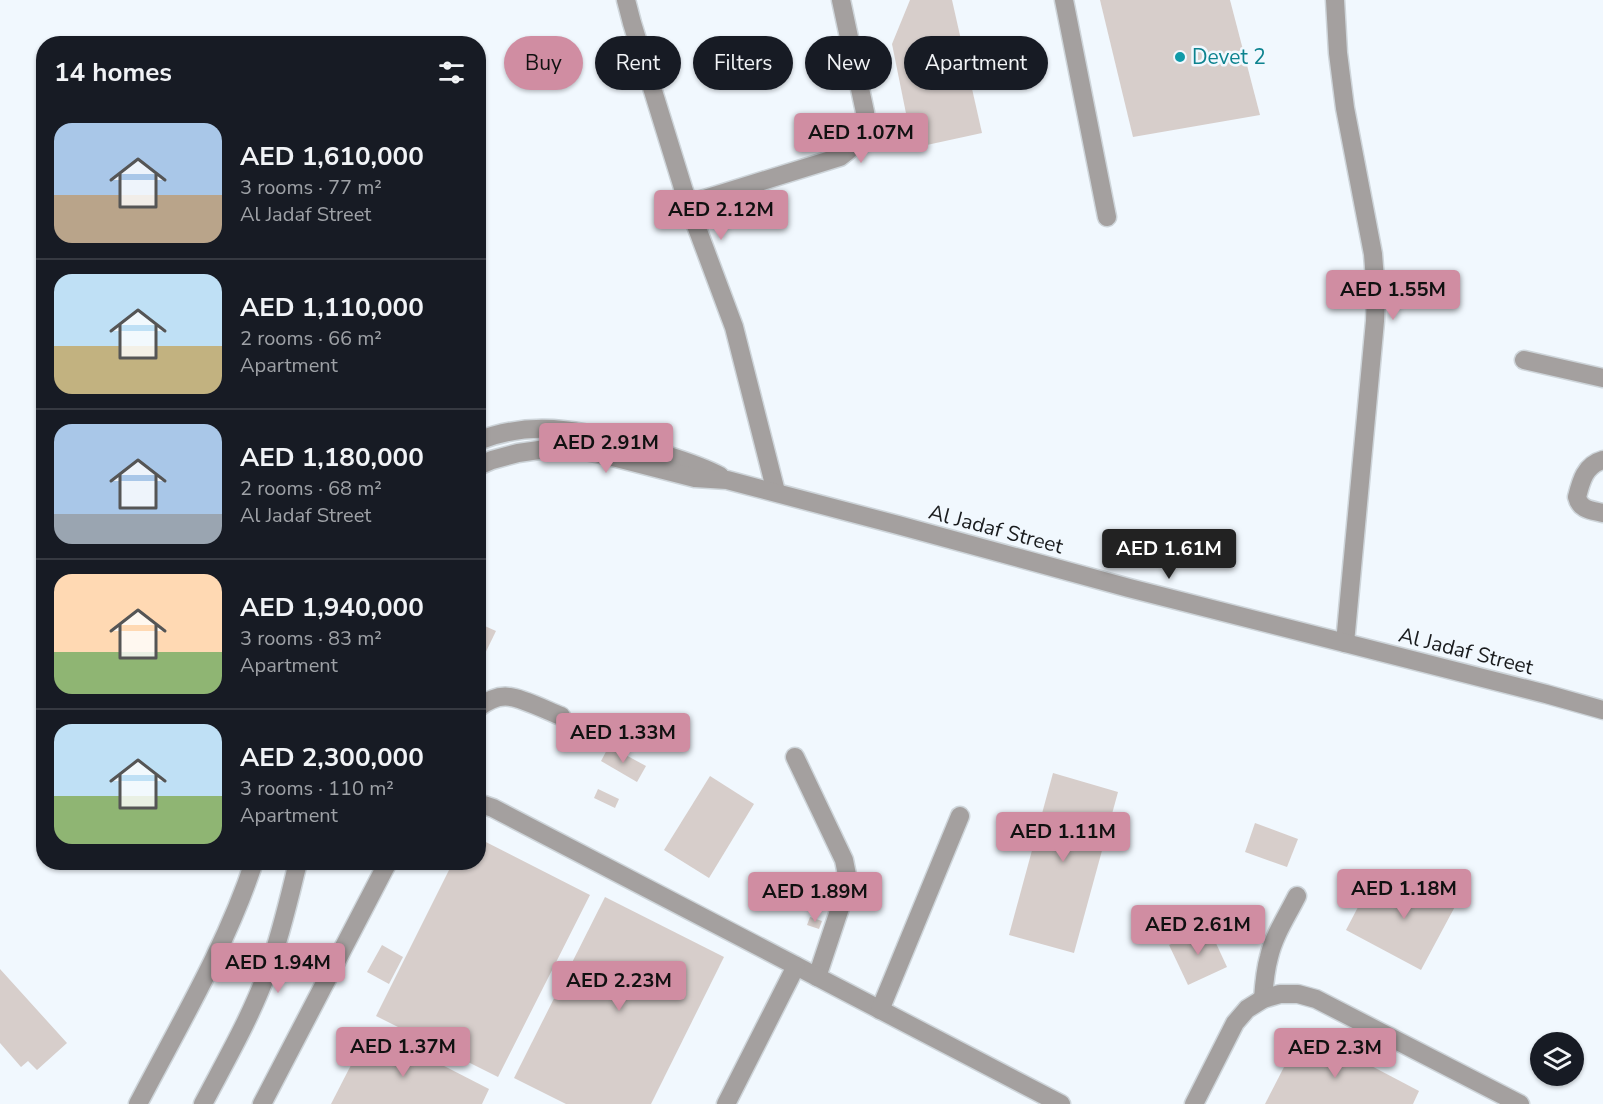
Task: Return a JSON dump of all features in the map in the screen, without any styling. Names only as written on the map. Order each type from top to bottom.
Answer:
[{"type":"street","points":[[626,0],[688,204],[734,327],[776,492]]},
{"type":"street","points":[[688,204],[840,157],[855,144],[865,125],[865,112],[841,0]]},
{"type":"street","points":[[1065,0],[1107,217]]},
{"type":"street","points":[[1335,0],[1338,53],[1345,108],[1373,254],[1376,293],[1345,643]]},
{"type":"street","points":[[1524,360],[1603,378]]},
{"type":"street","points":[[486,439],[516,430],[547,428],[577,431],[607,437],[692,463],[727,480]]},
{"type":"street","points":[[486,463],[518,453],[546,449],[574,449],[694,478],[727,480]]},
{"type":"street","points":[[1603,460],[1585,472],[1576,497],[1584,509],[1603,513]]},
{"type":"street","name":"Al Jadaf Street","points":[[727,480],[1129,588],[1603,710]]},
{"type":"street","points":[[486,702],[499,697],[511,697],[561,716]]},
{"type":"street","points":[[795,757],[844,860],[847,875],[846,890],[817,977]]},
{"type":"street","points":[[486,805],[1061,1104]]},
{"type":"street","points":[[880,1010],[960,816]]},
{"type":"street","points":[[138,1104],[219,949],[251,870]]},
{"type":"street","points":[[203,1104],[245,1024],[268,970],[296,870]]},
{"type":"street","points":[[262,1104],[384,870]]},
{"type":"street","points":[[1263,999],[1269,955],[1298,896]]},
{"type":"street","points":[[726,1104],[796,966]]},
{"type":"street","points":[[1194,1104],[1235,1023],[1247,1009],[1263,999],[1280,994],[1298,994],[1316,999],[1520,1104]]},
{"type":"building","points":[[910,0],[952,0],[960,36],[904,36],[904,90],[972,90],[982,133],[913,148],[892,44]]},
{"type":"building","name":"Devet 2","points":[[1100,0],[1230,0],[1260,115],[1133,137]]},
{"type":"building","points":[[486,627],[496,631],[486,652]]},
{"type":"building","points":[[609,746],[646,766],[637,782],[601,761]]},
{"type":"building","points":[[1053,773],[1118,792],[1074,953],[1009,935]]},
{"type":"building","points":[[710,776],[754,804],[709,878],[664,850]]},
{"type":"building","points":[[598,789],[619,799],[615,808],[594,798]]},
{"type":"building","points":[[1255,823],[1298,839],[1287,867],[1245,852]]},
{"type":"building","points":[[486,842],[590,895],[498,1077],[376,1016],[449,870],[486,870]]},
{"type":"building","points":[[1412,874],[1459,899],[1421,970],[1346,930],[1369,886],[1398,901]]},
{"type":"building","points":[[605,897],[724,957],[651,1104],[566,1104],[514,1078]]},
{"type":"building","points":[[810,917],[822,921],[819,929],[807,925]]},
{"type":"building","points":[[1208,926],[1227,967],[1188,985],[1169,945]]},
{"type":"building","points":[[382,945],[403,957],[389,984],[367,972]]},
{"type":"building","points":[[0,969],[67,1043],[37,1070],[28,1061],[21,1067],[0,1043]]},
{"type":"building","points":[[370,1028],[489,1089],[482,1104],[331,1104]]},
{"type":"building","points":[[1303,1030],[1419,1091],[1413,1104],[1265,1104]]},
{"type":"place","name":"Devet 2","points":[[1180,57]]}]
